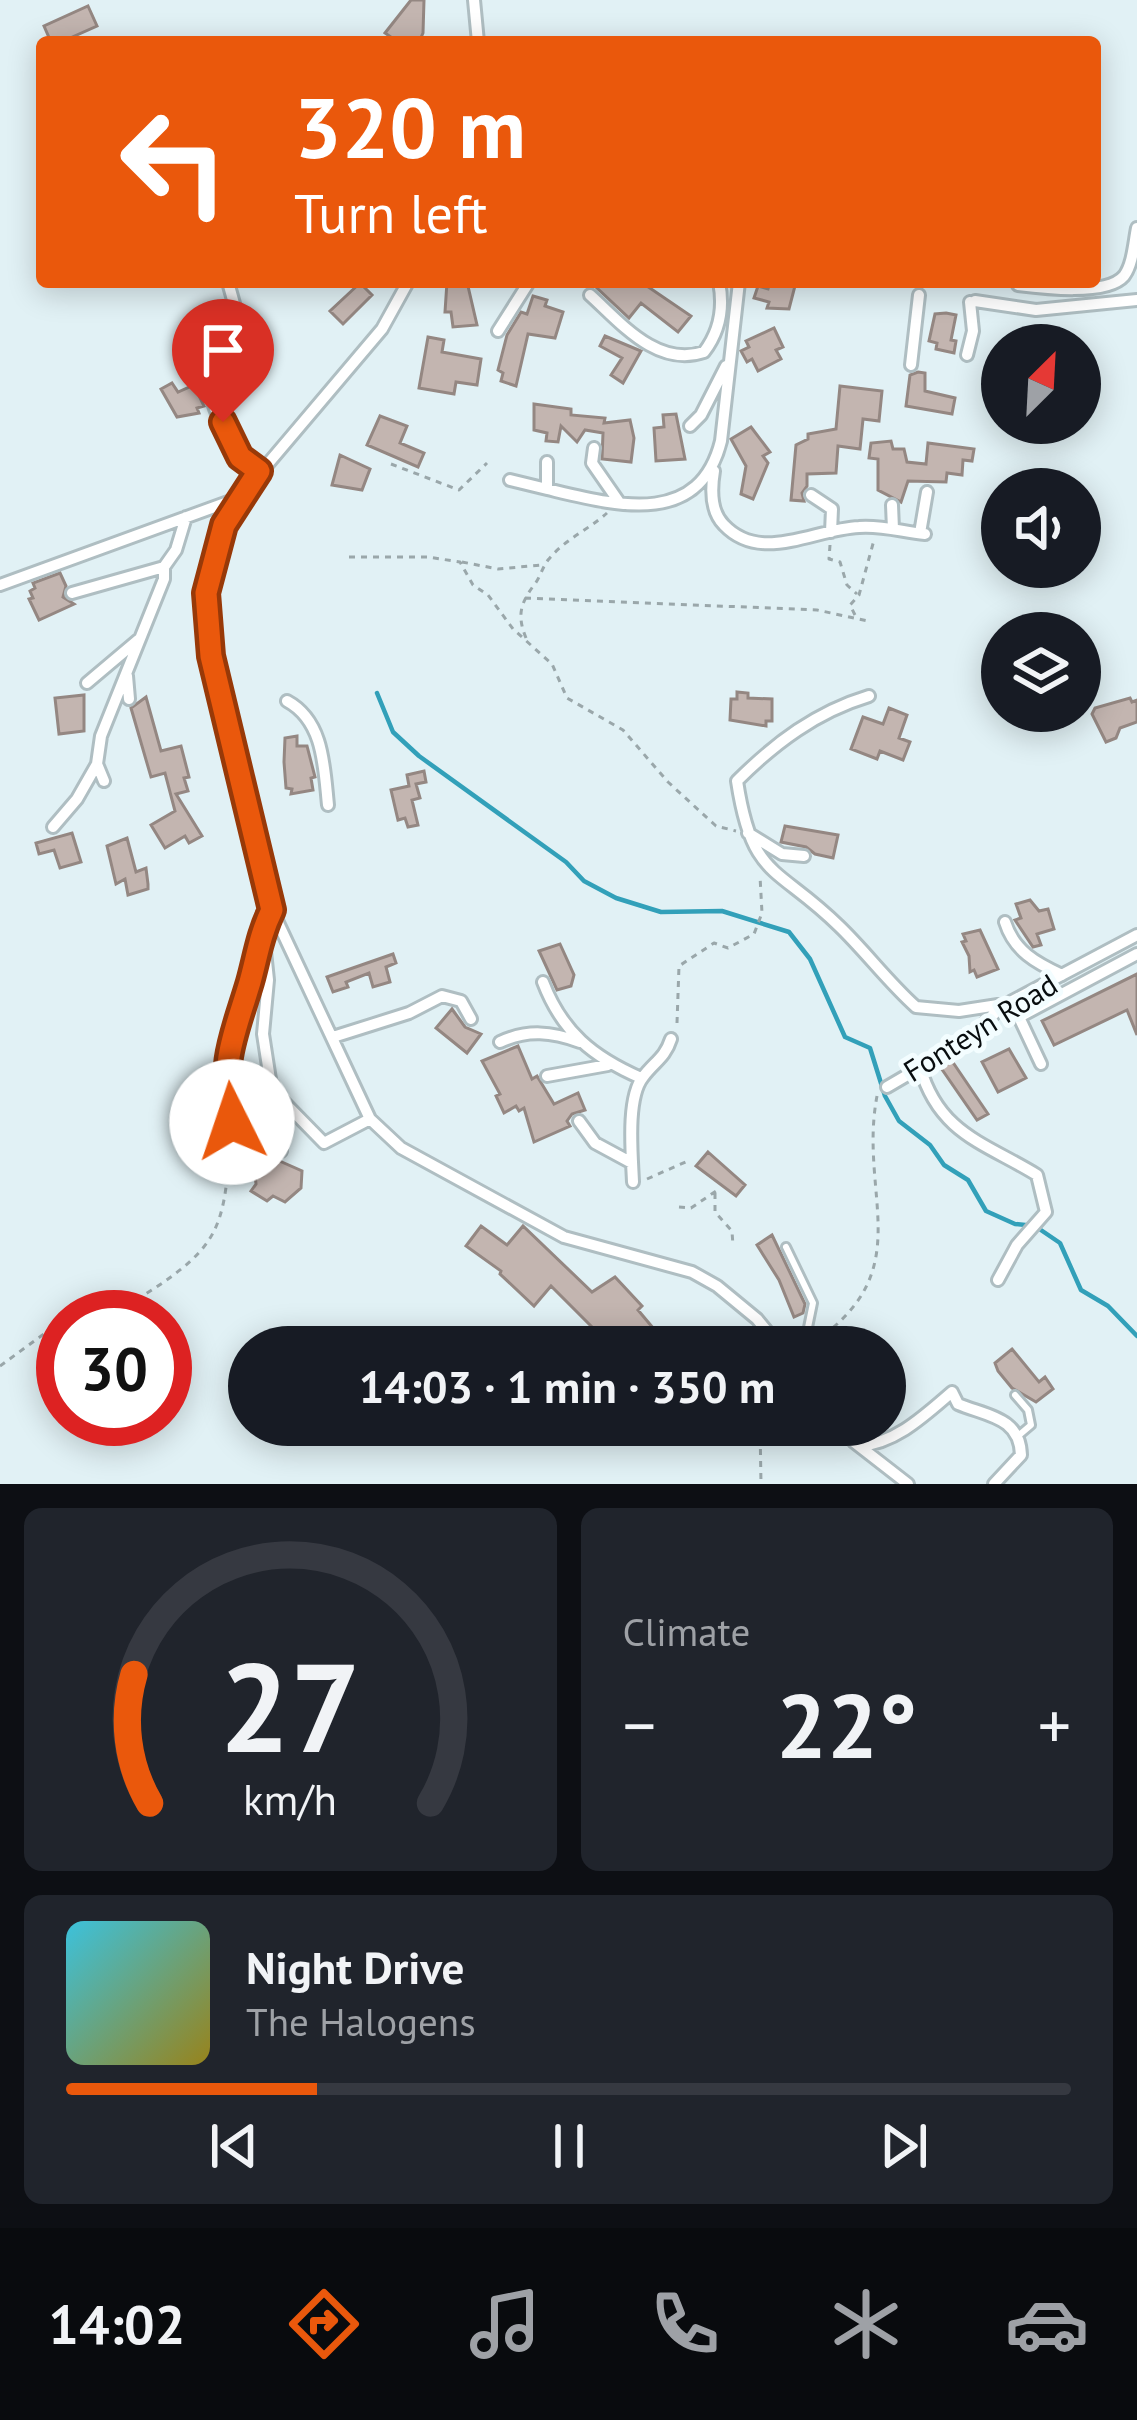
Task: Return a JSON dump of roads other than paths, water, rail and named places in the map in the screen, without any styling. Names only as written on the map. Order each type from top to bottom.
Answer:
[{"type":"street","points":[[474,0],[477,36]]},
{"type":"street","points":[[1101,285],[1114,284],[1127,273],[1137,228]]},
{"type":"street","points":[[230,288],[243,336],[219,362],[210,378],[211,391],[229,440],[240,457],[259,471]]},
{"type":"street","points":[[405,288],[382,329],[239,498],[224,525],[206,593],[211,656],[272,910],[370,1119],[401,1148],[564,1237],[692,1272],[717,1286],[763,1326]]},
{"type":"street","points":[[498,331],[525,288]]},
{"type":"street","points":[[590,295],[631,335],[692,356],[704,352],[719,322],[720,288]]},
{"type":"street","points":[[738,288],[712,482],[716,516],[728,530],[747,542],[766,544],[876,527],[922,533],[927,492]]},
{"type":"street","points":[[911,364],[919,295]]},
{"type":"street","points":[[968,355],[973,302],[1036,310],[1137,300]]},
{"type":"street","points":[[690,426],[701,415],[730,358]]},
{"type":"street","points":[[594,448],[592,464],[618,502]]},
{"type":"street","points":[[547,489],[548,462]]},
{"type":"street","points":[[510,480],[618,502],[668,503],[702,484],[716,462]]},
{"type":"street","points":[[811,495],[832,509],[832,532]]},
{"type":"street","points":[[0,586],[239,498]]},
{"type":"street","points":[[892,505],[893,529]]},
{"type":"street","points":[[53,826],[77,799],[97,764],[106,720],[186,518]]},
{"type":"street","points":[[72,593],[164,567]]},
{"type":"street","points":[[87,683],[140,638]]},
{"type":"street","points":[[127,673],[129,699]]},
{"type":"street","points":[[868,696],[813,719],[737,781],[745,832],[769,872],[839,926],[916,1006],[959,1011],[998,1005]]},
{"type":"street","points":[[287,701],[303,710],[321,747],[328,805]]},
{"type":"street","points":[[97,764],[104,781]]},
{"type":"street","points":[[745,832],[782,854],[804,856]]},
{"type":"street","points":[[230,1145],[228,1045],[262,929],[272,910]]},
{"type":"street","points":[[1005,922],[1022,952],[1062,975]]},
{"type":"street","points":[[262,929],[268,951],[263,1034],[266,1072],[281,1150]]},
{"type":"street","name":"Fonteyn Road","points":[[887,1087],[968,1040],[1013,1001],[1137,935]]},
{"type":"street","points":[[1018,1017],[1137,954]]},
{"type":"street","points":[[543,982],[551,1003],[597,1058],[641,1078]]},
{"type":"street","points":[[333,1037],[409,1013],[442,996],[461,1001],[471,1019]]},
{"type":"street","points":[[1013,1001],[1041,1064]]},
{"type":"street","points":[[500,1042],[540,1032],[583,1043]]},
{"type":"street","points":[[636,1180],[631,1131],[641,1078],[667,1053],[670,1039]]},
{"type":"street","points":[[547,1076],[611,1064]]},
{"type":"street","points":[[920,1067],[936,1105],[962,1132],[1037,1175],[1046,1212],[1016,1245],[998,1280]]},
{"type":"street","points":[[266,1072],[278,1096],[324,1143],[370,1119]]},
{"type":"street","points":[[579,1121],[595,1143],[632,1163]]},
{"type":"street","points":[[906,1425],[952,1392],[958,1404],[1012,1426],[1021,1455],[994,1484]]},
{"type":"street","points":[[859,1446],[908,1484]]},
{"type":"lane","points":[[786,1247],[813,1304],[809,1326]]},
{"type":"lane","points":[[1016,1395],[1028,1410],[1031,1425],[1018,1436]]},
{"type":"waterway","points":[[377,693],[393,732],[419,756],[566,862],[584,881],[616,898],[661,912],[722,911],[789,932],[810,959],[845,1037],[870,1048],[885,1096],[899,1121],[930,1145],[944,1165],[968,1180],[986,1211],[1015,1224],[1035,1226],[1060,1243],[1081,1290],[1108,1306],[1137,1336]]}]
